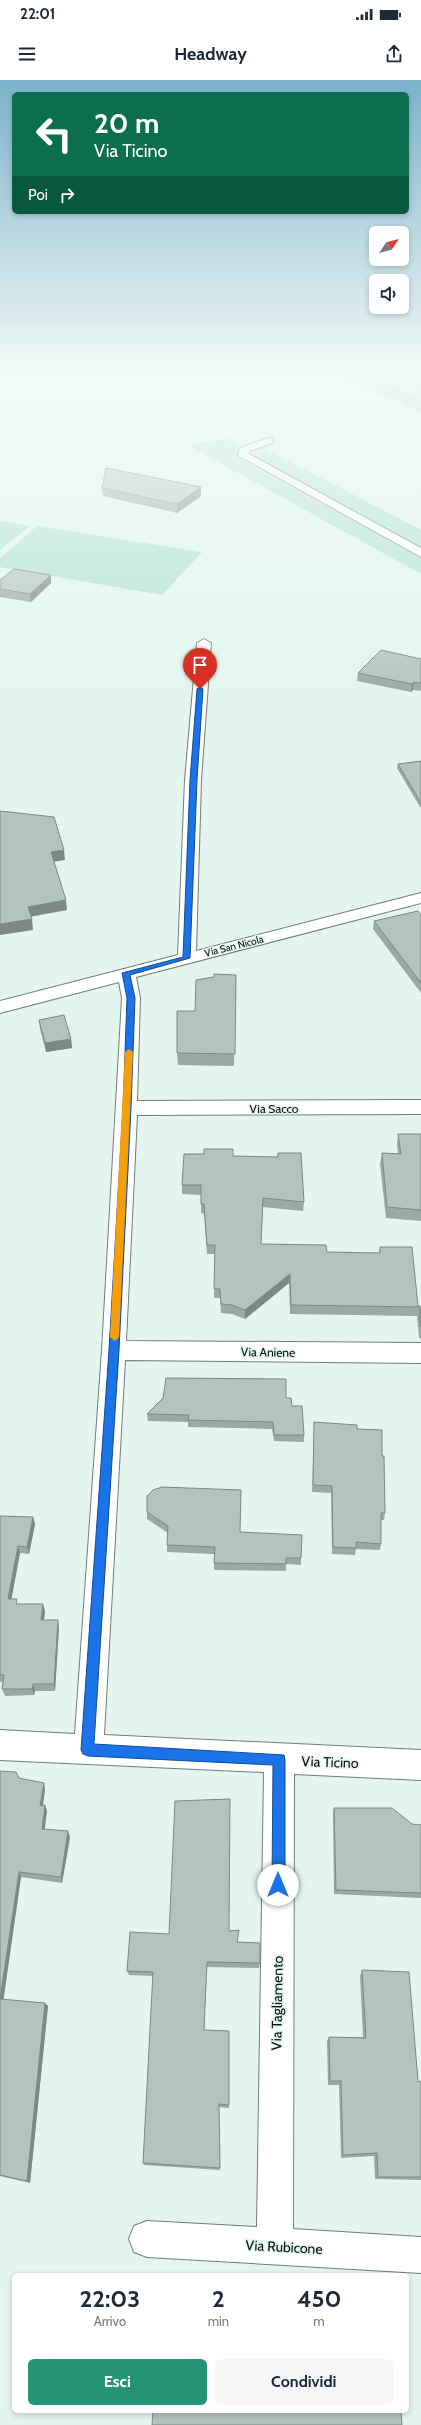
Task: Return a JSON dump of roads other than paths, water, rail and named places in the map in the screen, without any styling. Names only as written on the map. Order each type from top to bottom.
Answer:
[{"type":"street","points":[[296,484],[421,553]]},
{"type":"street","points":[[187,958],[194,780],[204,643]]},
{"type":"street","name":"Via San Nicola","points":[[0,1007],[126,973],[421,898]]},
{"type":"street","points":[[88,1750],[114,1350],[127,1108],[131,998],[126,973]]},
{"type":"street","name":"Via Sacco","points":[[127,1108],[421,1107]]},
{"type":"street","name":"Via Aniene","points":[[114,1350],[421,1354]]},
{"type":"street","name":"Via Ticino","points":[[0,1745],[279,1760],[421,1765]]},
{"type":"street","name":"Via Tagliamento","points":[[275,2246],[279,1760]]},
{"type":"street","name":"Via Rubicone","points":[[147,2239],[421,2255]]}]
